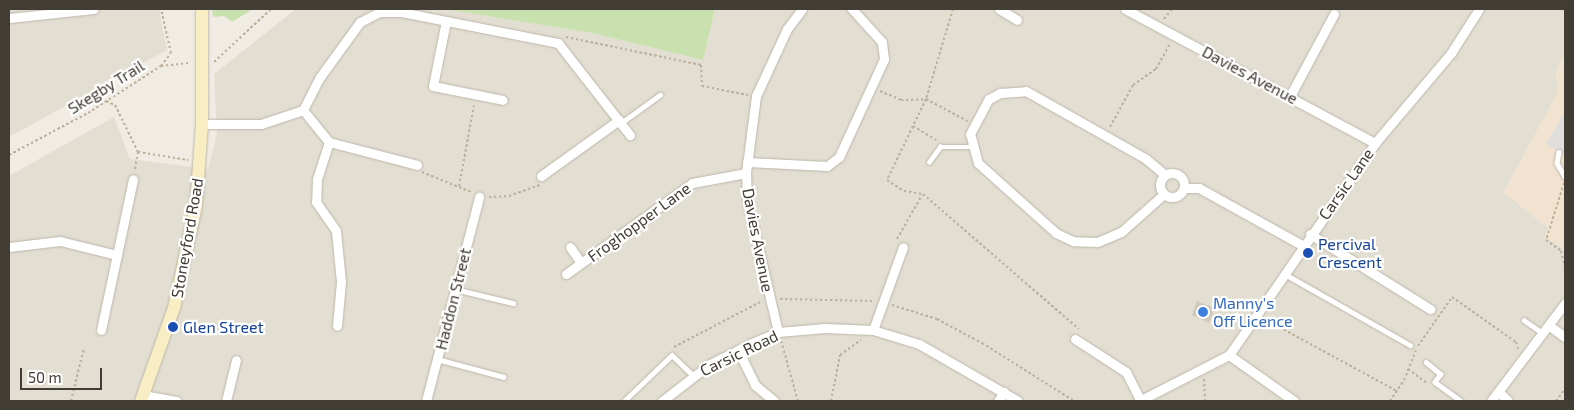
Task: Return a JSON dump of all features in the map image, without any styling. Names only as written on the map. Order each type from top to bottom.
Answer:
[{"type":"main road","name":"Stoneyford Road","points":[[142,398],[174,308],[200,161],[202,124],[202,9]]},
{"type":"street","points":[[9,18],[94,9]]},
{"type":"street","name":"Davies Avenue","points":[[778,332],[751,218],[746,173],[756,96],[787,29],[802,9]]},
{"type":"street","points":[[747,162],[827,166],[839,157],[884,59],[882,42],[852,9]]},
{"type":"street","points":[[998,9],[1017,20]]},
{"type":"street","name":"Davies Avenue","points":[[1125,9],[1375,143]]},
{"type":"street","name":"Carsic Lane","points":[[1139,401],[1204,370],[1229,355],[1260,316],[1302,245],[1375,143],[1451,53],[1479,9]]},
{"type":"street","points":[[202,124],[261,124],[303,110],[320,77],[360,22],[380,12],[446,21],[558,43],[630,135]]},
{"type":"street","points":[[1290,96],[1334,14]]},
{"type":"street","points":[[446,21],[433,86],[503,100]]},
{"type":"street","points":[[1164,194],[1121,232],[1097,242],[1073,241],[1056,233],[985,170],[971,147],[973,124],[988,100],[1014,90],[1026,92],[1146,159],[1164,175],[1179,174],[1185,188]]},
{"type":"street","points":[[303,110],[329,142],[417,165]]},
{"type":"street","points":[[541,176],[620,122]]},
{"type":"street","points":[[329,142],[317,179],[316,202],[336,231],[341,282],[337,326]]},
{"type":"street","name":"Froghopper Lane","points":[[566,274],[692,183],[746,173]]},
{"type":"street","points":[[1164,175],[1160,187],[1164,194],[1176,197],[1185,188],[1199,188],[1302,245]]},
{"type":"street","points":[[100,330],[133,179]]},
{"type":"street","name":"Haddon Street","points":[[426,401],[479,198]]},
{"type":"street","points":[[1310,234],[1430,309]]},
{"type":"street","points":[[9,247],[60,241],[116,255]]},
{"type":"street","points":[[570,247],[582,263]]},
{"type":"street","points":[[873,330],[902,247]]},
{"type":"street","points":[[1491,401],[1500,393],[1548,331],[1565,303]]},
{"type":"street","name":"Carsic Road","points":[[662,401],[693,375],[738,350],[778,332],[873,330],[920,344],[1018,401]]},
{"type":"street","points":[[1548,331],[1565,337]]},
{"type":"street","points":[[1075,339],[1126,372],[1139,401]]},
{"type":"street","points":[[738,350],[754,385],[774,401]]},
{"type":"street","points":[[1229,355],[1294,401]]},
{"type":"street","points":[[226,401],[236,360]]},
{"type":"street","points":[[998,401],[1004,392]]},
{"type":"street","points":[[1500,393],[1508,401]]},
{"type":"street","points":[[142,398],[176,401]]},
{"type":"lane","points":[[620,122],[660,95]]},
{"type":"lane","points":[[929,162],[940,148],[971,147]]},
{"type":"lane","points":[[1559,152],[1557,163],[1565,178]]},
{"type":"lane","points":[[1284,274],[1410,345]]},
{"type":"lane","points":[[455,289],[513,303]]},
{"type":"lane","points":[[1524,320],[1548,331]]},
{"type":"lane","points":[[624,401],[672,355],[693,375]]},
{"type":"lane","points":[[437,359],[504,377]]},
{"type":"lane","points":[[1426,362],[1441,374],[1435,382],[1461,401]]},
{"type":"path","name":"Skegby Trail","points":[[9,155],[106,101],[161,66],[171,53],[162,9]]},
{"type":"path","points":[[211,65],[221,56],[223,50],[226,53],[271,9]]},
{"type":"path","points":[[952,9],[926,99],[887,180],[904,191],[923,194],[1080,330],[1075,339]]},
{"type":"path","points":[[1159,27],[1172,9]]},
{"type":"path","points":[[1104,136],[1133,85],[1156,70],[1174,35]]},
{"type":"path","points":[[558,43],[566,37],[701,66],[702,86],[756,96]]},
{"type":"path","points":[[161,66],[196,62]]},
{"type":"path","points":[[871,87],[902,100],[926,99],[973,124]]},
{"type":"path","points":[[459,186],[476,94]]},
{"type":"path","points":[[106,101],[115,105],[138,152],[133,179]]},
{"type":"path","points":[[912,126],[948,148]]},
{"type":"path","points":[[138,152],[200,161]]},
{"type":"path","points":[[417,165],[420,172],[459,186],[479,198],[526,192],[540,185],[541,176]]},
{"type":"path","points":[[1565,178],[1546,240],[1561,251],[1565,269]]},
{"type":"path","points":[[902,247],[896,236],[923,194]]},
{"type":"path","points":[[1390,401],[1397,391],[1417,347],[1452,297],[1516,342],[1522,363]]},
{"type":"path","points":[[1260,316],[1397,391]]},
{"type":"path","points":[[831,401],[840,355],[873,330]]},
{"type":"path","points":[[778,332],[798,401]]},
{"type":"path","points":[[71,401],[84,348]]},
{"type":"path","points":[[1408,369],[1432,387],[1435,382]]},
{"type":"path","points":[[1204,370],[1205,401]]},
{"type":"path","points":[[1556,401],[1565,389]]},
{"type":"shaded area","points":[[9,9],[159,9],[167,50],[9,137]]},
{"type":"shaded area","points":[[296,9],[444,9],[592,33],[703,60],[715,9],[1565,9],[1565,53],[1556,71],[1558,92],[1504,192],[1549,229],[1545,236],[1565,250],[1565,401],[9,401],[9,176],[114,117],[130,159],[208,169],[217,134],[214,74]]},
{"type":"shaded area","points":[[1565,53],[1565,250],[1544,236],[1549,229],[1504,192],[1558,92],[1556,71]]},
{"type":"shaded area","points":[[1565,111],[1565,156],[1546,144]]},
{"type":"green space","points":[[212,9],[253,9],[232,22],[224,16],[213,17]]},
{"type":"green space","points":[[444,9],[715,9],[703,60],[592,33]]},
{"type":"building","name":"Manny's Off Licence","points":[[1197,301],[1215,308],[1209,323],[1192,315]]},
{"type":"place","name":"Percival Crescent","points":[[1308,253]]},
{"type":"place","name":"Manny's Off Licence","points":[[1203,312]]},
{"type":"place","name":"Glen Street","points":[[173,327]]}]
